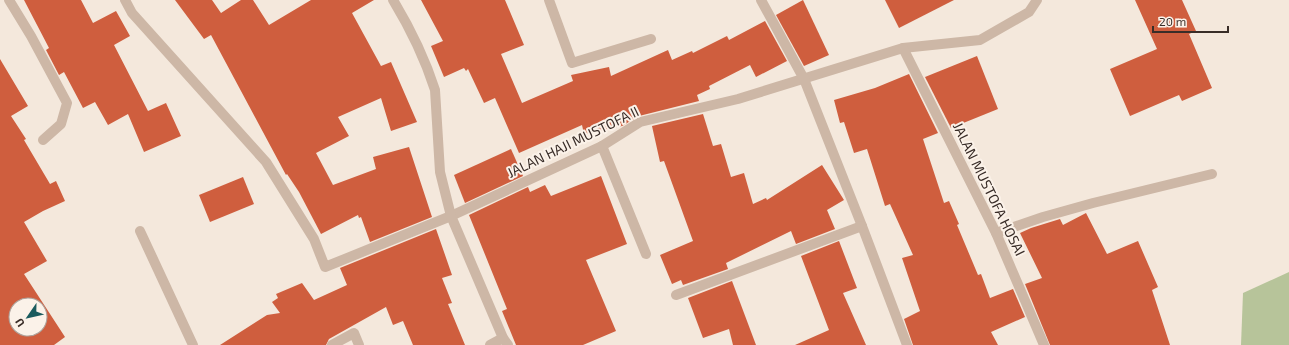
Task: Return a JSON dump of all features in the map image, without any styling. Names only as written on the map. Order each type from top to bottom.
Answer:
[{"type":"street","points":[[9,0],[31,36],[67,103],[61,124],[43,140]]},
{"type":"street","name":"JALAN HAJI MUSTOFA II","points":[[125,0],[132,13],[266,162],[314,239],[325,267],[451,216],[602,146],[640,122],[738,99],[903,48],[980,40],[1029,12],[1037,0]]},
{"type":"street","points":[[393,0],[402,15],[431,78],[434,90],[440,172],[451,216],[505,341],[490,345]]},
{"type":"street","points":[[549,0],[572,63],[651,39]]},
{"type":"street","points":[[761,0],[804,79],[907,345]]},
{"type":"street","name":"JALAN MUSTOFA HOSAI","points":[[903,48],[996,233],[1044,345]]},
{"type":"street","points":[[602,146],[646,254]]},
{"type":"street","points":[[996,233],[1043,217],[1093,203],[1212,174]]},
{"type":"street","points":[[676,296],[862,226]]},
{"type":"street","points":[[140,230],[193,345]]},
{"type":"street","points":[[332,345],[354,333],[359,345]]},
{"type":"green space","points":[[1289,272],[1289,345],[1241,345],[1243,293]]},
{"type":"building","points":[[24,0],[81,0],[93,23],[116,11],[130,36],[114,45],[148,111],[166,103],[181,136],[144,152],[128,114],[108,125],[95,102],[83,108],[64,72],[59,75],[46,50],[49,48]]},
{"type":"building","points":[[175,0],[212,0],[221,13],[241,0],[253,0],[269,25],[311,0],[374,0],[352,13],[381,66],[391,62],[417,122],[391,131],[381,98],[338,117],[349,136],[316,153],[333,185],[376,169],[373,157],[409,147],[432,217],[370,242],[361,217],[359,218],[358,215],[321,234],[299,192],[287,174],[286,175],[211,35],[204,39]]},
{"type":"building","points":[[421,0],[505,0],[524,45],[501,54],[522,103],[573,81],[571,75],[609,67],[611,76],[668,50],[672,60],[692,51],[693,53],[727,36],[729,40],[765,21],[787,61],[756,77],[750,65],[709,86],[710,89],[697,95],[699,101],[639,116],[622,126],[584,134],[582,125],[519,153],[495,98],[484,103],[468,69],[466,71],[464,68],[444,77],[431,46],[443,41]]},
{"type":"building","points":[[803,0],[829,55],[804,66],[776,15]]},
{"type":"building","points":[[885,0],[954,0],[899,28]]},
{"type":"building","points":[[1135,0],[1182,0],[1196,31],[1189,34],[1212,88],[1182,101],[1179,95],[1130,116],[1110,69],[1157,49]]},
{"type":"building","points":[[977,56],[998,109],[951,128],[925,77]]},
{"type":"building","points":[[0,59],[28,106],[11,116],[26,139],[24,140],[50,184],[56,181],[65,201],[24,222],[47,261],[24,274],[39,297],[8,297],[8,337],[48,337],[48,311],[65,337],[54,345],[0,345]]},
{"type":"building","points":[[909,74],[938,133],[923,139],[944,203],[949,201],[959,224],[957,225],[978,275],[981,274],[990,298],[1013,289],[1025,317],[991,332],[998,345],[913,345],[904,319],[920,311],[902,258],[913,255],[890,204],[885,206],[867,149],[854,153],[844,122],[840,123],[834,100],[875,88]]},
{"type":"building","points":[[703,114],[713,146],[721,144],[731,177],[744,173],[753,204],[766,198],[767,200],[822,165],[844,200],[827,210],[835,229],[796,244],[791,231],[726,263],[728,269],[683,285],[681,280],[672,284],[660,255],[693,241],[664,161],[660,162],[652,126]]},
{"type":"building","points":[[511,149],[523,176],[465,203],[454,175]]},
{"type":"building","points":[[601,176],[627,244],[586,260],[616,331],[583,345],[516,345],[502,311],[507,309],[469,215],[528,187],[530,192],[545,185],[551,196]]},
{"type":"building","points":[[243,177],[254,204],[210,222],[199,195]]},
{"type":"building","points":[[1086,213],[1107,254],[1138,241],[1158,287],[1152,290],[1170,345],[1050,345],[1025,284],[1042,278],[1020,233],[1060,219],[1063,225]]},
{"type":"building","points":[[436,229],[452,275],[442,278],[452,303],[448,304],[465,345],[413,345],[403,321],[393,325],[386,307],[329,339],[326,345],[220,345],[267,315],[280,313],[272,302],[278,298],[276,294],[302,283],[314,300],[347,285],[340,268]]},
{"type":"building","points":[[839,241],[857,288],[843,293],[866,345],[795,345],[829,330],[801,256]]},
{"type":"building","points":[[732,281],[756,345],[733,345],[729,329],[703,338],[688,298]]}]
